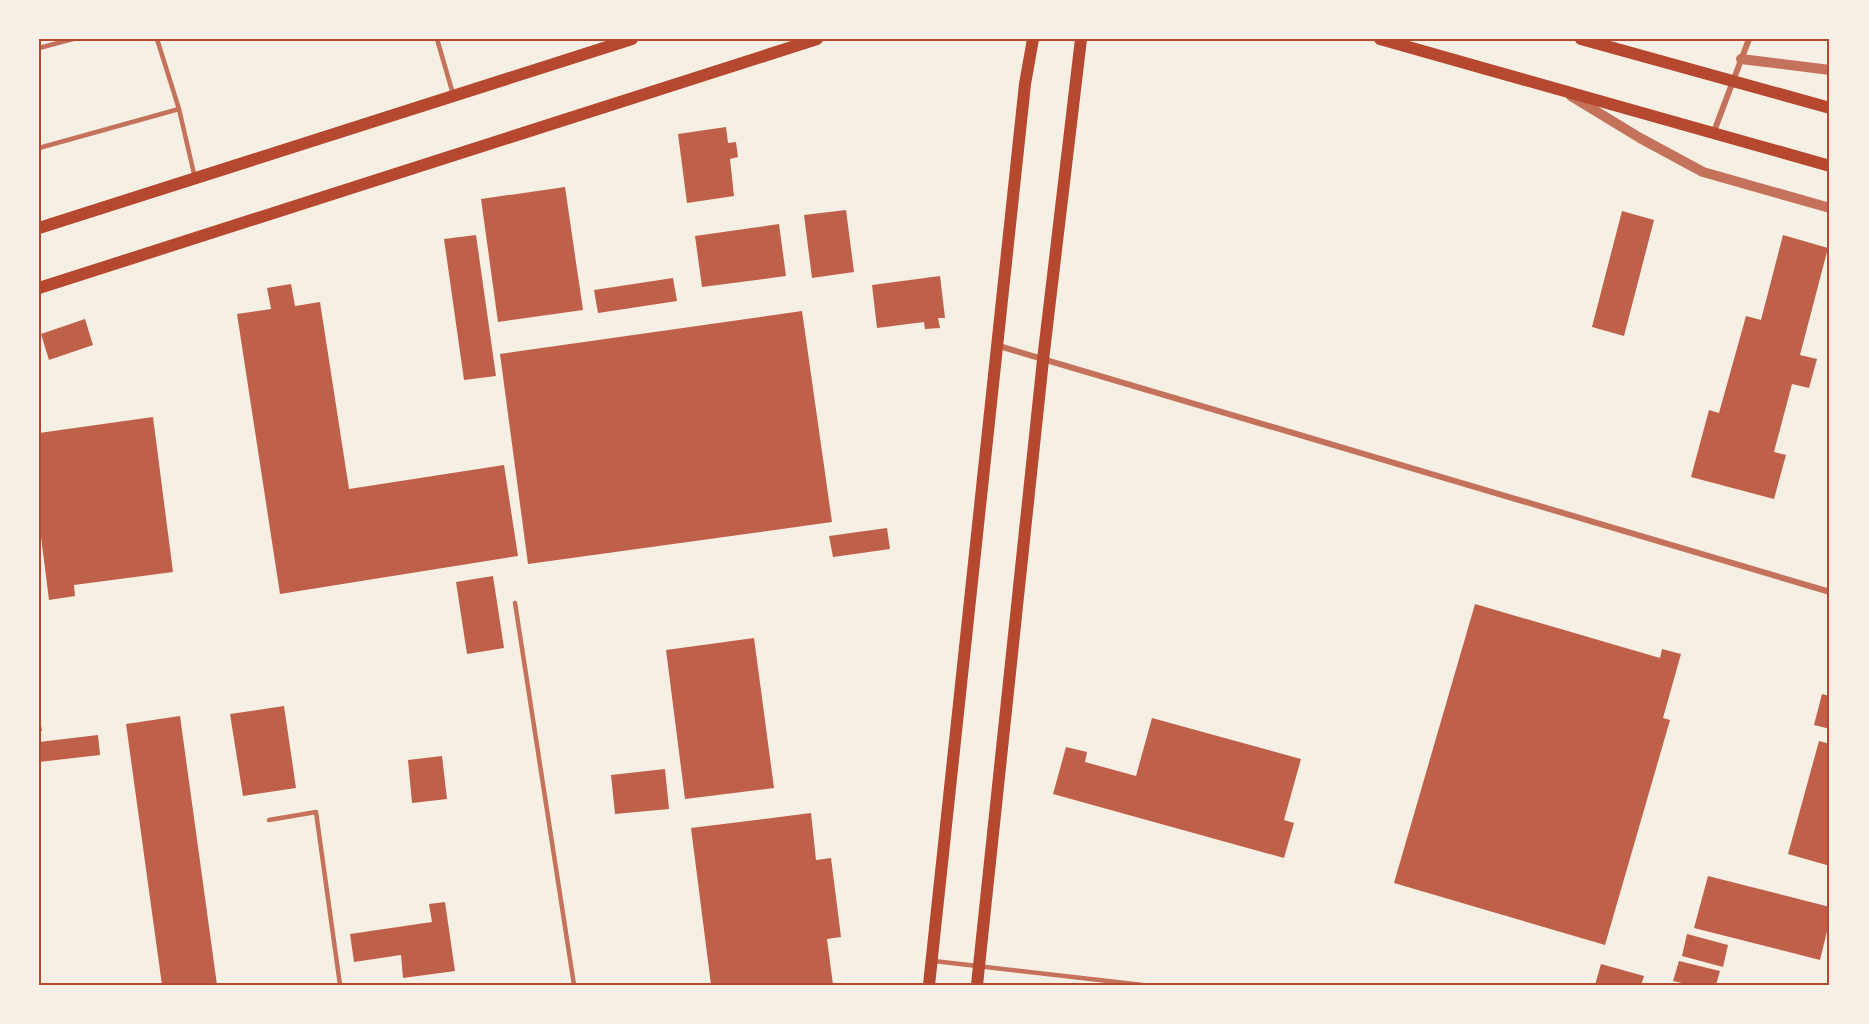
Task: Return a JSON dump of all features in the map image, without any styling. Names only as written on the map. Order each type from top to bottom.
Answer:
[{"type":"main road","points":[[39,228],[632,39]]},
{"type":"main road","points":[[39,288],[817,39]]},
{"type":"main road","points":[[929,985],[999,346],[1025,84],[1033,39]]},
{"type":"main road","points":[[977,985],[1043,360],[1081,39]]},
{"type":"main road","points":[[1380,39],[1830,166]]},
{"type":"main road","points":[[1581,39],[1830,108]]},
{"type":"street","points":[[1712,134],[1749,39]]},
{"type":"street","points":[[1741,58],[1830,70]]},
{"type":"street","points":[[1565,92],[1640,138],[1703,172],[1830,208]]},
{"type":"street","points":[[999,346],[1830,592]]},
{"type":"lane","points":[[39,48],[73,39]]},
{"type":"lane","points":[[157,39],[179,109],[195,178]]},
{"type":"lane","points":[[437,39],[454,96]]},
{"type":"lane","points":[[39,148],[179,109]]},
{"type":"lane","points":[[515,603],[574,985]]},
{"type":"lane","points":[[269,820],[316,812],[340,985]]},
{"type":"lane","points":[[932,961],[1143,985]]},
{"type":"building","points":[[726,127],[728,143],[736,142],[738,157],[730,159],[734,196],[687,203],[678,134]]},
{"type":"building","points":[[565,187],[583,310],[498,322],[481,199]]},
{"type":"building","points":[[846,210],[854,272],[812,278],[804,215]]},
{"type":"building","points":[[1622,211],[1654,220],[1624,336],[1592,327]]},
{"type":"building","points":[[779,224],[786,276],[702,287],[695,236]]},
{"type":"building","points":[[476,235],[496,376],[464,380],[444,239]]},
{"type":"building","points":[[1783,235],[1828,248],[1800,355],[1817,359],[1809,388],[1792,384],[1774,452],[1786,455],[1774,499],[1691,477],[1709,410],[1719,413],[1746,316],[1761,320]]},
{"type":"building","points":[[940,276],[945,318],[938,318],[940,328],[925,329],[924,322],[877,328],[872,285]]},
{"type":"building","points":[[673,278],[677,301],[598,313],[594,290]]},
{"type":"building","points":[[291,284],[295,306],[320,302],[349,489],[504,465],[518,556],[280,594],[237,314],[271,309],[267,288]]},
{"type":"building","points":[[802,311],[832,522],[528,564],[500,354]]},
{"type":"building","points":[[85,319],[93,345],[49,360],[41,334]]},
{"type":"building","points":[[153,417],[173,572],[74,585],[75,596],[49,600],[39,521],[39,433]]},
{"type":"building","points":[[887,528],[890,549],[833,557],[829,536]]},
{"type":"building","points":[[493,576],[504,648],[467,654],[456,582]]},
{"type":"building","points":[[1475,604],[1660,658],[1662,649],[1681,654],[1663,718],[1670,720],[1605,945],[1394,883]]},
{"type":"building","points":[[754,638],[774,788],[685,799],[666,650]]},
{"type":"building","points":[[1822,694],[1830,696],[1830,729],[1814,725]]},
{"type":"building","points":[[284,706],[296,788],[243,796],[230,714]]},
{"type":"building","points":[[39,715],[42,731],[39,731]]},
{"type":"building","points":[[180,716],[217,985],[162,985],[126,724]]},
{"type":"building","points":[[1152,718],[1301,759],[1284,820],[1294,823],[1284,858],[1053,794],[1066,747],[1087,752],[1085,762],[1136,776]]},
{"type":"building","points":[[98,735],[100,755],[39,762],[39,742]]},
{"type":"building","points":[[1819,741],[1830,744],[1830,866],[1788,854]]},
{"type":"building","points":[[442,756],[447,799],[412,803],[408,760]]},
{"type":"building","points":[[665,769],[669,809],[615,814],[611,775]]},
{"type":"building","points":[[811,813],[816,860],[831,858],[841,937],[827,939],[833,985],[711,985],[691,828]]},
{"type":"building","points":[[1708,876],[1830,907],[1830,919],[1820,960],[1694,928]]},
{"type":"building","points":[[445,902],[455,971],[403,978],[401,955],[354,962],[350,934],[432,922],[429,904]]},
{"type":"building","points":[[1687,934],[1728,945],[1723,967],[1682,956]]},
{"type":"building","points":[[1679,961],[1720,971],[1716,985],[1691,985],[1673,981]]},
{"type":"building","points":[[1601,964],[1644,976],[1641,985],[1595,985]]}]
